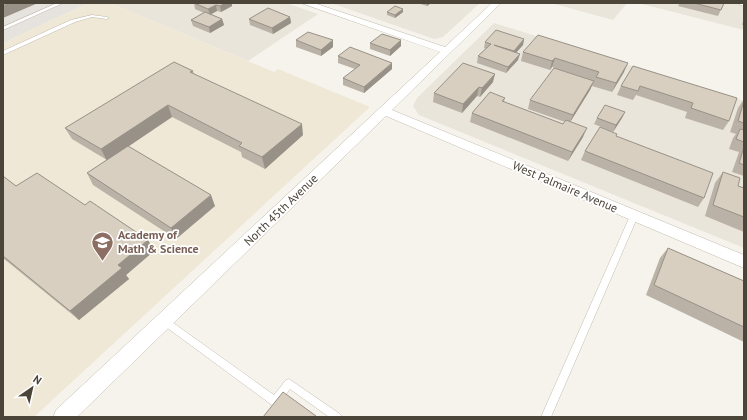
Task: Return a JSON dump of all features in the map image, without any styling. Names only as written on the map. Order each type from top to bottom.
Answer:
[{"type":"street","points":[[305,3],[446,51]]},
{"type":"street","name":"North 45th Avenue","points":[[63,417],[497,3]]},
{"type":"street","name":"West Palmaire Avenue","points":[[385,111],[744,262]]},
{"type":"lane","points":[[3,29],[61,3]]},
{"type":"lane","points":[[3,53],[73,21],[92,16],[107,18]]},
{"type":"lane","points":[[546,417],[634,216]]},
{"type":"lane","points":[[165,320],[275,402]]},
{"type":"lane","points":[[268,412],[289,383],[337,417]]},
{"type":"shaded area","points":[[3,3],[88,3],[3,43]]},
{"type":"shaded area","name":"Academy of Math & Science","points":[[88,3],[110,3],[274,72],[278,69],[370,107],[34,417],[3,417],[3,43]]},
{"type":"shaded area","points":[[110,3],[286,3],[318,14],[248,61]]},
{"type":"shaded area","points":[[331,3],[480,3],[443,37],[434,39]]},
{"type":"shaded area","points":[[551,3],[627,3],[613,20]]},
{"type":"shaded area","points":[[638,3],[744,3],[744,30]]},
{"type":"shaded area","points":[[494,23],[744,101],[744,248],[419,115],[413,106],[417,98]]},
{"type":"building","points":[[194,3],[225,3],[208,9]]},
{"type":"building","points":[[694,3],[724,3],[721,10]]},
{"type":"building","points":[[395,6],[403,9],[395,15],[387,12]]},
{"type":"building","points":[[268,8],[290,17],[272,28],[249,19]]},
{"type":"building","points":[[205,12],[222,19],[209,27],[191,20]]},
{"type":"building","points":[[496,30],[524,39],[514,51],[494,45],[520,54],[508,67],[478,56],[491,44],[485,42]]},
{"type":"building","points":[[308,32],[333,40],[321,50],[296,40]]},
{"type":"building","points":[[382,34],[401,40],[390,50],[370,43]]},
{"type":"building","points":[[538,35],[628,63],[616,83],[596,77],[599,72],[555,58],[552,61],[523,52]]},
{"type":"building","points":[[350,47],[392,63],[364,87],[343,78],[360,65],[338,56]]},
{"type":"building","points":[[174,62],[193,71],[190,72],[302,124],[262,157],[239,146],[242,143],[168,105],[101,149],[65,128]]},
{"type":"building","points":[[463,63],[495,74],[482,88],[479,87],[463,104],[434,93]]},
{"type":"building","points":[[633,66],[737,98],[729,121],[691,108],[693,103],[640,86],[638,91],[621,86]]},
{"type":"building","points":[[554,68],[594,81],[573,115],[530,100]]},
{"type":"building","points":[[490,92],[505,98],[502,101],[563,124],[566,120],[587,128],[572,152],[472,113]]},
{"type":"building","points":[[744,101],[744,123],[738,121]]},
{"type":"building","points":[[605,105],[625,112],[616,125],[597,118]]},
{"type":"building","points":[[600,127],[617,134],[616,136],[713,173],[704,198],[585,151]]},
{"type":"building","points":[[740,129],[744,130],[744,142],[736,139]]},
{"type":"building","points":[[128,146],[211,195],[171,228],[87,173]]},
{"type":"building","points":[[744,147],[744,165],[739,163]]},
{"type":"building","points":[[723,172],[740,178],[738,186],[744,188],[744,217],[713,205]]},
{"type":"building","points":[[37,173],[85,205],[90,201],[148,240],[118,265],[122,268],[70,311],[3,256],[3,176],[16,186]]},
{"type":"building","points":[[668,248],[744,281],[744,327],[654,285]]},
{"type":"building","points":[[283,392],[316,416],[263,417]]},
{"type":"place","name":"Academy of Math & Science","points":[[103,262]]}]
